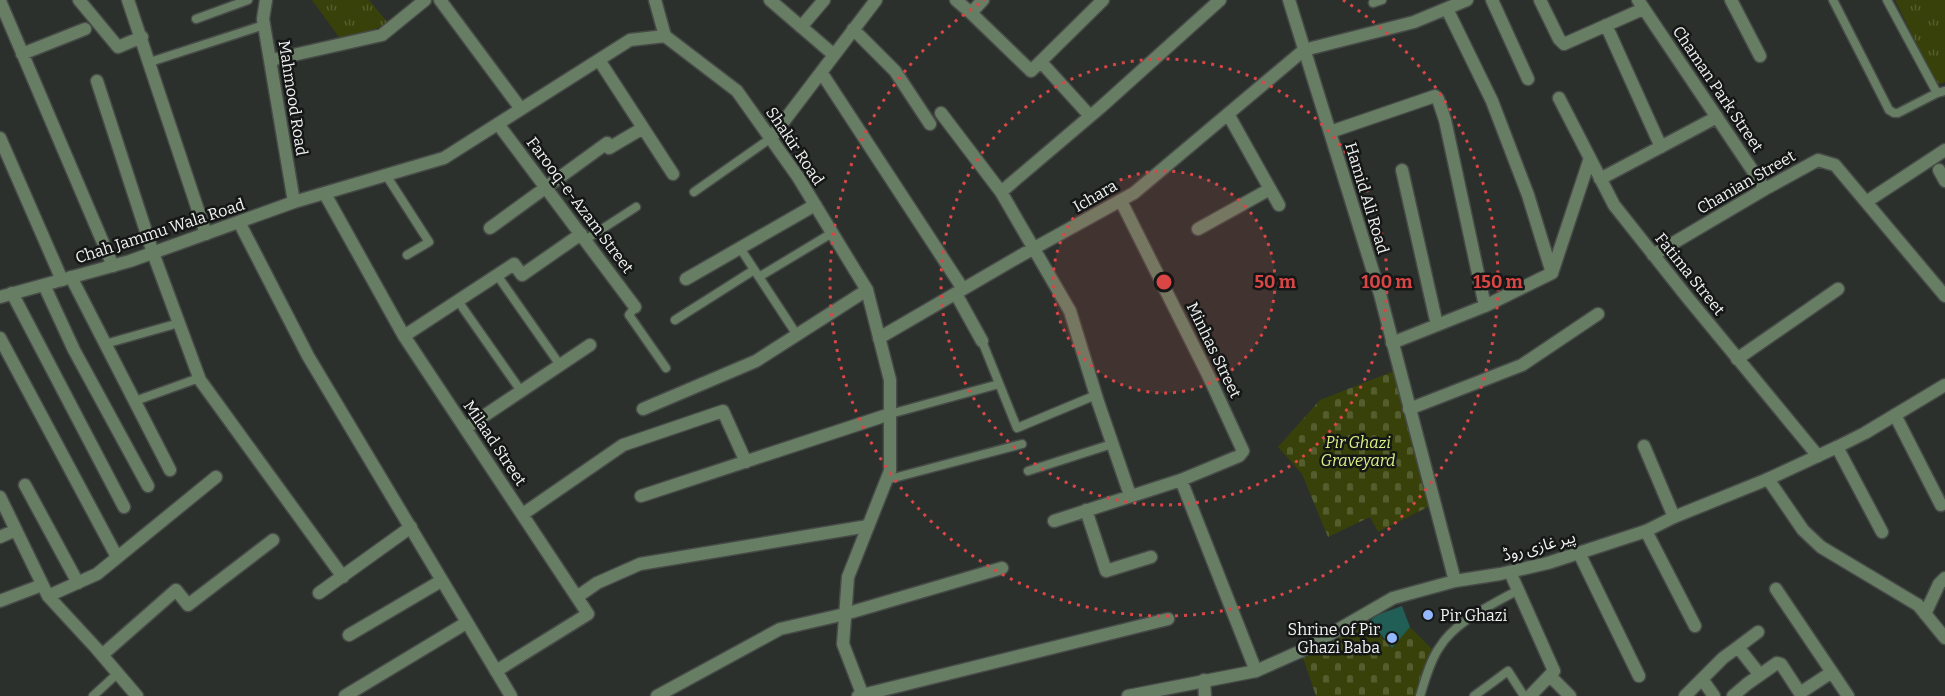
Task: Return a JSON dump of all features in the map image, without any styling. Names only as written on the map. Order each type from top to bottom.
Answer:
[{"type":"street","points":[[79,0],[118,47],[142,37]]},
{"type":"street","points":[[128,0],[206,234]]},
{"type":"street","name":"Mahmood Road","points":[[266,0],[264,25],[294,202]]},
{"type":"street","points":[[271,60],[382,35],[425,0]]},
{"type":"street","points":[[440,0],[521,110]]},
{"type":"street","points":[[770,0],[834,55]]},
{"type":"street","points":[[801,27],[824,0]]},
{"type":"street","points":[[771,138],[876,0]]},
{"type":"street","points":[[956,0],[1032,71],[1103,0]]},
{"type":"street","points":[[971,13],[983,0]]},
{"type":"street","points":[[1001,192],[1220,0]]},
{"type":"street","name":"Hamid Ali Road","points":[[1289,0],[1380,294],[1455,581]]},
{"type":"street","points":[[1304,50],[1414,22],[1467,0]]},
{"type":"street","points":[[1492,0],[1528,79]]},
{"type":"street","points":[[1540,0],[1559,39],[1564,44],[1606,25],[1641,4]]},
{"type":"street","points":[[1731,0],[1760,56]]},
{"type":"street","points":[[0,1],[113,266]]},
{"type":"street","points":[[294,202],[444,158],[630,40],[665,36],[654,1]]},
{"type":"street","name":"Chaman Park Street","points":[[1641,4],[1765,189]]},
{"type":"street","points":[[1447,9],[1496,111],[1528,195],[1552,273]]},
{"type":"street","points":[[1606,25],[1661,147]]},
{"type":"street","points":[[22,54],[85,29]]},
{"type":"street","points":[[854,29],[895,71],[930,123]]},
{"type":"street","name":"Shakir Road","points":[[665,36],[737,91],[815,205],[867,291],[890,380],[890,471],[848,577],[843,644],[861,695]]},
{"type":"street","name":"Ichara","points":[[879,338],[1134,194],[1304,50]]},
{"type":"street","points":[[599,60],[673,174]]},
{"type":"street","points":[[1041,62],[1090,116]]},
{"type":"street","points":[[821,72],[960,292],[982,341]]},
{"type":"street","points":[[97,81],[153,253],[199,378],[343,577]]},
{"type":"street","points":[[1330,132],[1437,97],[1445,120],[1485,306]]},
{"type":"street","name":"Fatima Street","points":[[1559,98],[1614,206],[1818,456]]},
{"type":"street","points":[[941,113],[1001,192],[1070,311],[1130,495]]},
{"type":"street","points":[[1228,114],[1279,205]]},
{"type":"street","points":[[1600,179],[1717,117]]},
{"type":"street","name":"Farooq-e-Azam Street","points":[[498,124],[635,307]]},
{"type":"street","points":[[490,228],[607,143],[609,148],[643,128]]},
{"type":"street","points":[[0,138],[66,279],[105,344],[170,470]]},
{"type":"street","points":[[1866,202],[1945,150]]},
{"type":"street","points":[[1392,344],[1485,306],[1552,273],[1590,158]]},
{"type":"street","name":"Chanian Street","points":[[1653,255],[1818,160],[1835,165],[1945,296]]},
{"type":"street","points":[[1402,170],[1437,326]]},
{"type":"street","points":[[1198,229],[1270,189]]},
{"type":"street","name":"Milaad Street","points":[[325,194],[404,336],[588,614],[496,671]]},
{"type":"street","name":"Minhas Street","points":[[1121,201],[1199,355],[1243,451],[1239,456],[1181,480]]},
{"type":"street","name":"Chah Jammu Wala Road","points":[[6,295],[113,266],[294,202]]},
{"type":"street","points":[[686,279],[815,205]]},
{"type":"street","points":[[239,222],[308,356],[511,696]]},
{"type":"street","points":[[404,336],[514,264],[522,275],[583,237]]},
{"type":"street","points":[[44,285],[74,350],[148,486]]},
{"type":"street","points":[[1737,359],[1838,289]]},
{"type":"street","points":[[643,409],[756,361],[867,291]]},
{"type":"street","points":[[6,295],[124,507]]},
{"type":"street","points":[[1409,409],[1522,365],[1598,314]]},
{"type":"street","points":[[0,338],[117,557]]},
{"type":"street","points":[[466,428],[590,345]]},
{"type":"street","name":"پیر غازی روڈ","points":[[1128,696],[1256,671],[1288,658],[1393,598],[1455,581],[1510,572],[1646,531],[1837,447],[1945,385]]},
{"type":"street","points":[[523,514],[623,445],[723,411],[746,462]]},
{"type":"street","points":[[641,496],[890,414]]},
{"type":"street","points":[[1895,415],[1941,505]]},
{"type":"street","points":[[1644,446],[1674,517]]},
{"type":"street","points":[[1837,447],[1882,532]]},
{"type":"street","points":[[0,601],[78,583],[97,574],[216,477]]},
{"type":"street","points":[[1768,479],[1803,530],[1821,547],[1918,605],[1945,638]]},
{"type":"street","points":[[1054,521],[1181,480],[1256,671]]},
{"type":"street","points":[[24,485],[78,583]]},
{"type":"street","points":[[0,496],[45,591],[137,696]]},
{"type":"street","points":[[1086,510],[1106,571],[1151,556]]},
{"type":"street","points":[[577,597],[597,583],[640,564],[868,526]]},
{"type":"street","points":[[319,593],[411,528]]},
{"type":"street","points":[[0,537],[16,530]]},
{"type":"street","points":[[1646,531],[1695,626]]},
{"type":"street","points":[[102,655],[176,590],[188,605],[273,540]]},
{"type":"street","points":[[1579,553],[1639,676]]},
{"type":"street","points":[[657,696],[780,628],[845,614],[1002,568]]},
{"type":"street","points":[[1510,572],[1554,671],[1530,696]]},
{"type":"street","points":[[1925,614],[1939,584],[1945,578]]},
{"type":"street","points":[[349,635],[441,581]]},
{"type":"street","points":[[1776,589],[1848,696]]},
{"type":"street","points":[[861,695],[1168,619]]},
{"type":"street","points":[[345,696],[466,623]]},
{"type":"street","points":[[1685,696],[1723,658],[1758,632]]},
{"type":"street","points":[[1738,647],[1760,675]]},
{"type":"street","points":[[1733,696],[1779,663],[1802,693],[1832,672]]},
{"type":"street","points":[[1550,676],[1570,696]]},
{"type":"street","points":[[1702,679],[1714,696]]},
{"type":"street","points":[[1204,680],[1205,696]]},
{"type":"lane","points":[[196,19],[248,0]]},
{"type":"lane","points":[[1373,3],[1382,0]]},
{"type":"lane","points":[[1833,0],[1889,110],[1899,113],[1941,92],[1887,0]]},
{"type":"lane","points":[[150,62],[264,25]]},
{"type":"lane","points":[[694,192],[771,138]]},
{"type":"lane","points":[[386,176],[429,242],[407,255]]},
{"type":"lane","points":[[583,237],[636,207]]},
{"type":"lane","points":[[675,320],[756,273],[832,233]]},
{"type":"lane","points":[[740,248],[797,335]]},
{"type":"lane","points":[[497,275],[560,365]]},
{"type":"lane","points":[[458,301],[521,391]]},
{"type":"lane","points":[[635,307],[629,315],[666,368]]},
{"type":"lane","points":[[105,344],[179,323]]},
{"type":"lane","points":[[982,341],[1017,428],[1096,395]]},
{"type":"lane","points":[[135,401],[199,378]]},
{"type":"lane","points":[[890,414],[999,384]]},
{"type":"lane","points":[[886,480],[1022,444]]},
{"type":"lane","points":[[1028,471],[1112,444]]},
{"type":"lane","points":[[1420,696],[1439,647],[1464,622],[1518,590]]},
{"type":"lane","points":[[1474,696],[1508,671],[1524,696]]},
{"type":"lane","points":[[93,696],[117,673]]},
{"type":"green space","points":[[312,0],[369,0],[388,23],[344,44]]},
{"type":"green space","points":[[1895,0],[1945,0],[1945,82],[1937,85]]},
{"type":"green space","name":"Pir Ghazi Graveyard","points":[[1399,369],[1434,504],[1378,532],[1370,517],[1328,537],[1302,474],[1278,447],[1320,400]]},
{"type":"green space","points":[[1363,614],[1391,648],[1410,627],[1436,653],[1423,696],[1316,696],[1301,652]]},
{"type":"building","name":"Shrine of Pir Ghazi Baba","points":[[1402,606],[1410,627],[1392,648],[1370,621],[1377,615]]},
{"type":"place","name":"Pir Ghazi","points":[[1428,615]]},
{"type":"place","name":"Shrine of Pir Ghazi Baba","points":[[1392,638]]}]
